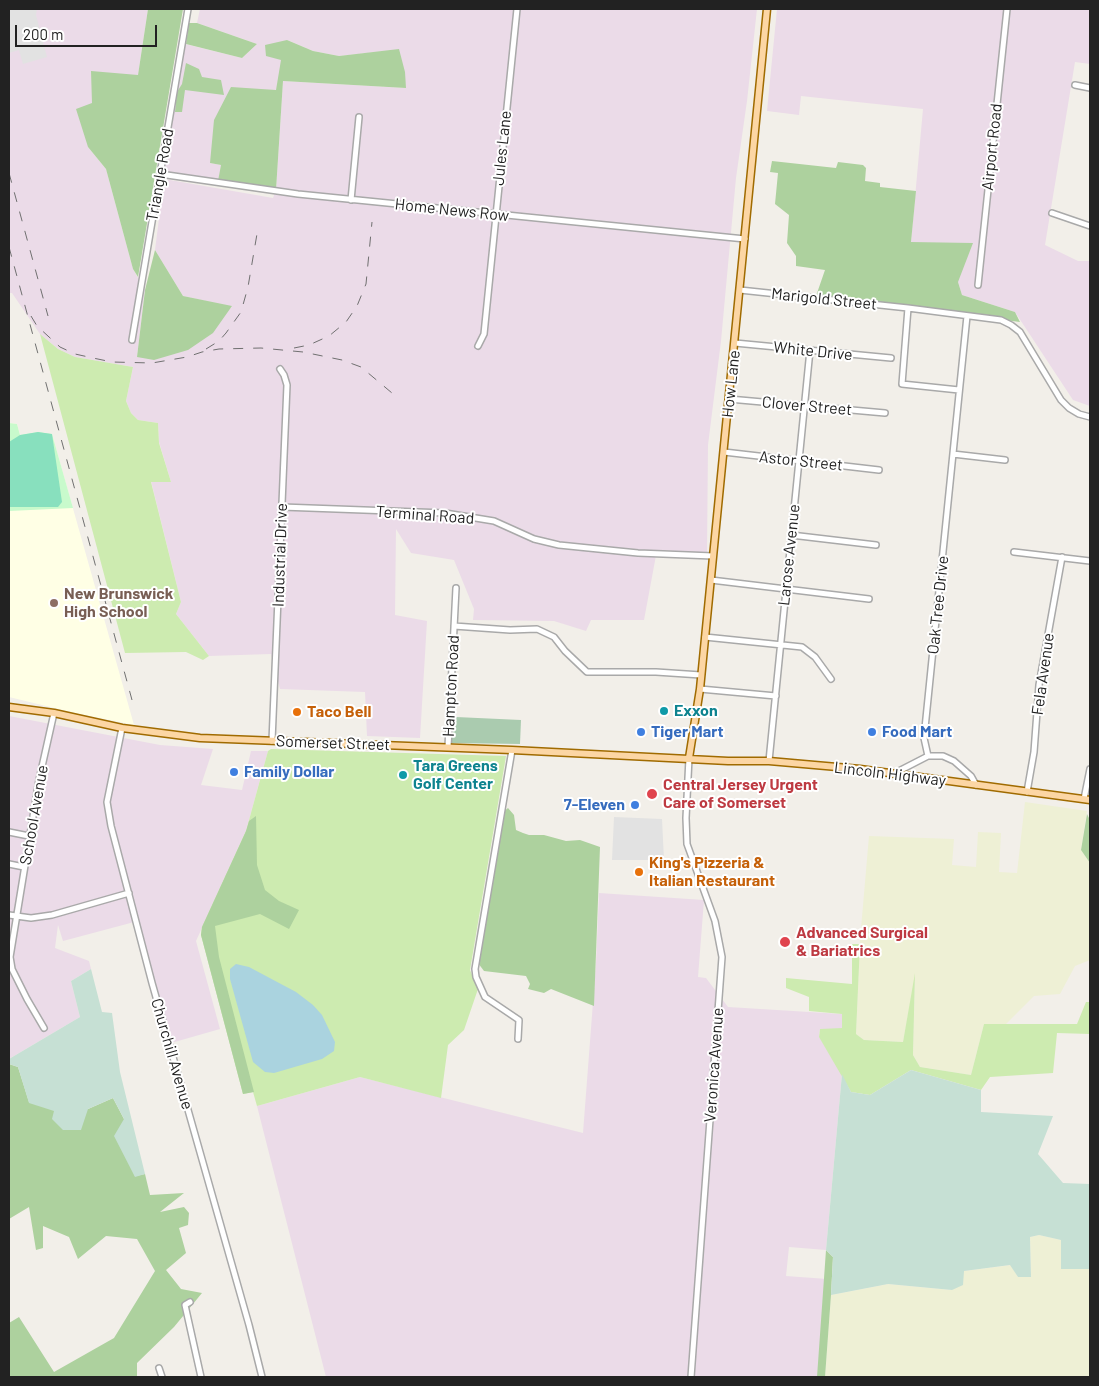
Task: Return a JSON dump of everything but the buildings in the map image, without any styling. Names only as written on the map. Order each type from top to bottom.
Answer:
[{"type":"main road","name":"How Lane","points":[[689,758],[702,675],[767,9]]},
{"type":"main road","name":"Somerset Street","points":[[9,707],[54,713],[122,728],[200,738],[689,758]]},
{"type":"main road","name":"Lincoln Highway","points":[[689,758],[728,761],[769,761],[893,774],[1087,800]]},
{"type":"street","name":"Triangle Road","points":[[132,340],[188,9]]},
{"type":"street","name":"Jules Lane","points":[[478,346],[484,334],[517,9]]},
{"type":"street","name":"Airport Road","points":[[978,285],[1007,9]]},
{"type":"street","points":[[1075,85],[1090,88]]},
{"type":"street","points":[[351,200],[359,117]]},
{"type":"street","name":"Home News Row","points":[[160,174],[351,200],[745,239]]},
{"type":"street","points":[[1052,213],[1090,226]]},
{"type":"street","name":"Marigold Street","points":[[740,290],[1000,320],[1020,332],[1061,400],[1079,414],[1090,417]]},
{"type":"street","points":[[908,308],[902,384],[959,390]]},
{"type":"street","name":"Oak Tree Drive","points":[[928,756],[924,738],[967,316]]},
{"type":"street","name":"White Drive","points":[[735,343],[891,358]]},
{"type":"street","name":"Larose Avenue","points":[[769,761],[810,350]]},
{"type":"street","name":"Industrial Drive","points":[[272,741],[286,384],[280,369]]},
{"type":"street","name":"Clover Street","points":[[729,399],[885,413]]},
{"type":"street","name":"Astor Street","points":[[724,452],[879,470]]},
{"type":"street","points":[[953,454],[1005,460]]},
{"type":"street","name":"Terminal Road","points":[[282,508],[446,513],[494,521],[534,540],[569,547],[638,553],[713,556]]},
{"type":"street","points":[[792,535],[876,545]]},
{"type":"street","points":[[1014,552],[1090,561]]},
{"type":"street","name":"Fela Avenue","points":[[1027,792],[1034,752],[1039,685],[1062,557]]},
{"type":"street","points":[[711,580],[869,599]]},
{"type":"street","name":"Hampton Road","points":[[448,747],[456,588]]},
{"type":"street","name":"Hampton Road","points":[[454,626],[536,630],[554,637],[565,651],[587,672],[656,672],[702,675]]},
{"type":"street","points":[[705,637],[804,648],[831,678]]},
{"type":"street","points":[[700,689],[776,696]]},
{"type":"street","name":"School Avenue","points":[[44,1028],[12,969],[10,957],[39,780],[54,713]]},
{"type":"street","name":"Churchill Avenue","points":[[122,728],[108,808],[110,826],[262,1377]]},
{"type":"street","points":[[512,750],[475,969],[484,997],[519,1020],[518,1039]]},
{"type":"street","points":[[893,774],[928,756],[943,756],[954,761],[971,776],[976,785]]},
{"type":"street","name":"Veronica Avenue","points":[[689,758],[686,818],[687,844],[715,921],[722,957],[691,1377]]},
{"type":"street","points":[[1087,800],[1090,769]]},
{"type":"street","points":[[9,832],[29,836]]},
{"type":"street","points":[[9,864],[24,866]]},
{"type":"street","points":[[9,915],[31,918],[52,916],[129,893]]},
{"type":"street","points":[[190,1302],[185,1305],[201,1377]]},
{"type":"street","points":[[160,1368],[162,1377]]},
{"type":"shaded area","points":[[9,9],[148,9],[138,75],[92,103],[88,147],[106,169],[133,269],[145,290],[137,357],[232,307],[183,296],[155,250],[164,179],[273,198],[276,190],[283,81],[406,88],[398,50],[339,56],[313,51],[287,40],[276,91],[210,163],[221,165],[219,179],[163,171],[181,43],[242,58],[257,44],[197,23],[200,9],[757,9],[736,178],[721,341],[708,445],[707,553],[657,550],[644,620],[591,620],[586,631],[554,621],[473,620],[474,609],[454,560],[411,553],[396,529],[395,615],[427,621],[420,738],[367,736],[365,692],[280,689],[271,654],[209,656],[176,614],[181,602],[151,481],[171,482],[159,442],[158,423],[138,420],[131,413],[126,401],[133,367],[75,357],[58,349],[40,334],[12,293],[9,293]]},
{"type":"shaded area","points":[[9,9],[37,9],[36,15],[47,57],[23,64],[19,50],[9,53]]},
{"type":"shaded area","points":[[777,9],[1090,9],[1090,64],[1075,62],[1045,245],[1078,261],[1090,261],[1090,406],[1073,400],[1015,312],[962,295],[958,282],[911,242],[923,109],[801,96],[799,115],[767,111]]},
{"type":"shaded area","name":"New Brunswick High School","points":[[9,423],[17,424],[20,435],[38,432],[52,434],[134,725],[9,697]]},
{"type":"shaded area","points":[[9,716],[160,745],[213,749],[201,785],[242,790],[251,751],[268,751],[246,831],[196,941],[220,1029],[171,1043],[138,921],[63,941],[58,925],[55,948],[89,961],[91,969],[71,981],[80,1017],[9,1059]]},
{"type":"shaded area","points":[[456,717],[521,720],[520,744],[451,743]]},
{"type":"shaded area","points":[[1025,802],[1087,811],[1081,850],[1090,863],[1090,960],[1075,966],[1060,994],[1034,996],[1005,1025],[984,1024],[971,1075],[920,1067],[913,1055],[915,978],[903,1042],[864,1040],[856,1034],[860,940],[869,836],[954,839],[952,865],[976,867],[978,832],[1001,833],[999,872],[1017,873]]},
{"type":"shaded area","points":[[614,817],[662,819],[664,860],[612,860]]},
{"type":"shaded area","points":[[599,893],[704,900],[698,977],[706,978],[728,1007],[842,1014],[842,1029],[820,1029],[819,1036],[842,1074],[826,1250],[789,1247],[786,1276],[827,1279],[820,1377],[326,1377],[257,1106],[360,1077],[583,1133],[596,963]]},
{"type":"shaded area","points":[[91,969],[102,1012],[112,1013],[120,1072],[145,1174],[135,1177],[114,1136],[124,1119],[113,1098],[88,1109],[81,1130],[63,1130],[52,1119],[54,1111],[29,1103],[18,1067],[9,1064],[9,1059],[80,1017],[71,981]]},
{"type":"shaded area","points":[[911,1070],[981,1090],[981,1112],[1053,1116],[1038,1154],[1063,1183],[1090,1184],[1090,1269],[1061,1269],[1061,1240],[1039,1235],[1030,1237],[1031,1277],[1018,1277],[1010,1265],[964,1271],[963,1285],[952,1290],[888,1284],[831,1295],[833,1257],[826,1250],[842,1074],[851,1092],[870,1095]]},
{"type":"shaded area","points":[[1039,1235],[1061,1240],[1061,1269],[1090,1269],[1090,1377],[825,1377],[831,1295],[888,1284],[952,1290],[964,1271],[1011,1265],[1018,1277],[1031,1277],[1030,1237]]},
{"type":"green space","points":[[148,9],[183,9],[138,277],[133,269],[106,169],[88,147],[76,109],[92,103],[91,71],[138,75]]},
{"type":"green space","points":[[189,23],[197,23],[257,44],[242,58],[186,44]]},
{"type":"green space","points":[[287,40],[313,51],[339,56],[399,49],[405,72],[406,88],[283,81],[276,190],[218,181],[221,165],[210,163],[214,120],[231,87],[276,90],[281,60],[266,56],[265,45]]},
{"type":"green space","points":[[186,63],[199,69],[202,77],[221,80],[224,95],[185,90],[182,112],[175,112],[177,92],[182,84]]},
{"type":"green space","points":[[772,161],[836,168],[838,162],[863,165],[866,168],[865,181],[880,183],[880,187],[916,191],[911,242],[973,243],[958,282],[962,295],[1015,312],[1020,322],[816,296],[825,270],[796,266],[796,256],[787,243],[789,215],[775,204],[778,173],[770,172]]},
{"type":"green space","points":[[155,250],[183,296],[232,306],[213,333],[188,350],[154,360],[137,357],[145,290]]},
{"type":"green space","points":[[40,334],[58,349],[75,357],[133,367],[126,401],[131,413],[138,420],[158,423],[159,443],[171,482],[151,482],[181,602],[176,614],[209,656],[203,660],[186,652],[125,653]]},
{"type":"green space","points":[[9,423],[17,424],[20,435],[38,432],[52,434],[73,508],[9,511]]},
{"type":"green space","points":[[38,432],[52,434],[62,502],[58,507],[9,507],[9,442],[20,435]]},
{"type":"green space","points":[[271,749],[506,756],[470,970],[478,989],[464,1030],[448,1045],[441,1098],[360,1077],[257,1106],[253,1092],[243,1094],[201,935],[202,927],[246,831],[268,751]]},
{"type":"green space","points":[[508,808],[514,815],[516,830],[523,833],[544,835],[566,841],[580,840],[600,847],[594,1006],[551,989],[544,993],[528,989],[530,984],[526,976],[484,971],[478,963],[502,813]]},
{"type":"green space","points":[[1087,814],[1090,820],[1090,863],[1081,850]]},
{"type":"green space","points":[[256,816],[257,865],[265,890],[279,901],[299,910],[289,929],[260,914],[215,926],[219,957],[254,1092],[243,1094],[201,935],[202,927],[249,821]]},
{"type":"green space","points":[[852,944],[860,944],[856,1034],[864,1040],[903,1042],[915,973],[913,1055],[920,1067],[971,1075],[984,1024],[1077,1024],[1086,1002],[1090,1002],[1090,1034],[1057,1033],[1053,1073],[990,1077],[981,1090],[911,1070],[870,1095],[851,1092],[819,1037],[820,1029],[842,1028],[842,1014],[809,1011],[809,997],[786,988],[786,978],[852,984]]},
{"type":"green space","points":[[9,1064],[18,1067],[29,1102],[88,1109],[113,1098],[124,1119],[135,1176],[145,1174],[150,1195],[184,1193],[160,1212],[184,1207],[189,1213],[188,1225],[179,1228],[186,1253],[166,1270],[181,1289],[202,1293],[174,1327],[137,1363],[137,1377],[9,1377],[9,1323],[19,1317],[54,1372],[114,1338],[155,1271],[137,1239],[106,1236],[78,1259],[69,1237],[43,1226],[43,1248],[36,1250],[29,1207],[9,1219]]},
{"type":"green space","points":[[826,1250],[833,1257],[831,1295],[825,1377],[817,1377]]},
{"type":"water","points":[[236,964],[249,967],[296,992],[313,1005],[322,1015],[335,1042],[334,1051],[322,1059],[274,1073],[265,1072],[253,1062],[230,979],[230,969]]},
{"type":"railway","points":[[9,173],[48,316]]},
{"type":"railway","points":[[294,348],[309,345],[329,336],[346,322],[357,306],[366,284],[372,222]]},
{"type":"railway","points":[[206,349],[219,341],[241,312],[248,287],[258,228]]},
{"type":"railway","points":[[9,247],[132,700]]},
{"type":"railway","points":[[31,316],[37,326],[60,347],[75,354],[93,358],[112,362],[152,363],[219,349],[261,348],[303,352],[342,360],[361,367],[392,393]]},
{"type":"place","name":"New Brunswick High School","points":[[54,603]]},
{"type":"place","name":"Exxon","points":[[664,711]]},
{"type":"place","name":"Taco Bell","points":[[297,712]]},
{"type":"place","name":"Tiger Mart","points":[[641,732]]},
{"type":"place","name":"Food Mart","points":[[872,732]]},
{"type":"place","name":"Family Dollar","points":[[234,772]]},
{"type":"place","name":"Tara Greens Golf Center","points":[[403,775]]},
{"type":"place","name":"Central Jersey Urgent Care of Somerset","points":[[652,794]]},
{"type":"place","name":"7-Eleven","points":[[635,805]]},
{"type":"place","name":"King's Pizzeria & Italian Restaurant","points":[[639,872]]},
{"type":"place","name":"Advanced Surgical & Bariatrics","points":[[785,942]]}]
